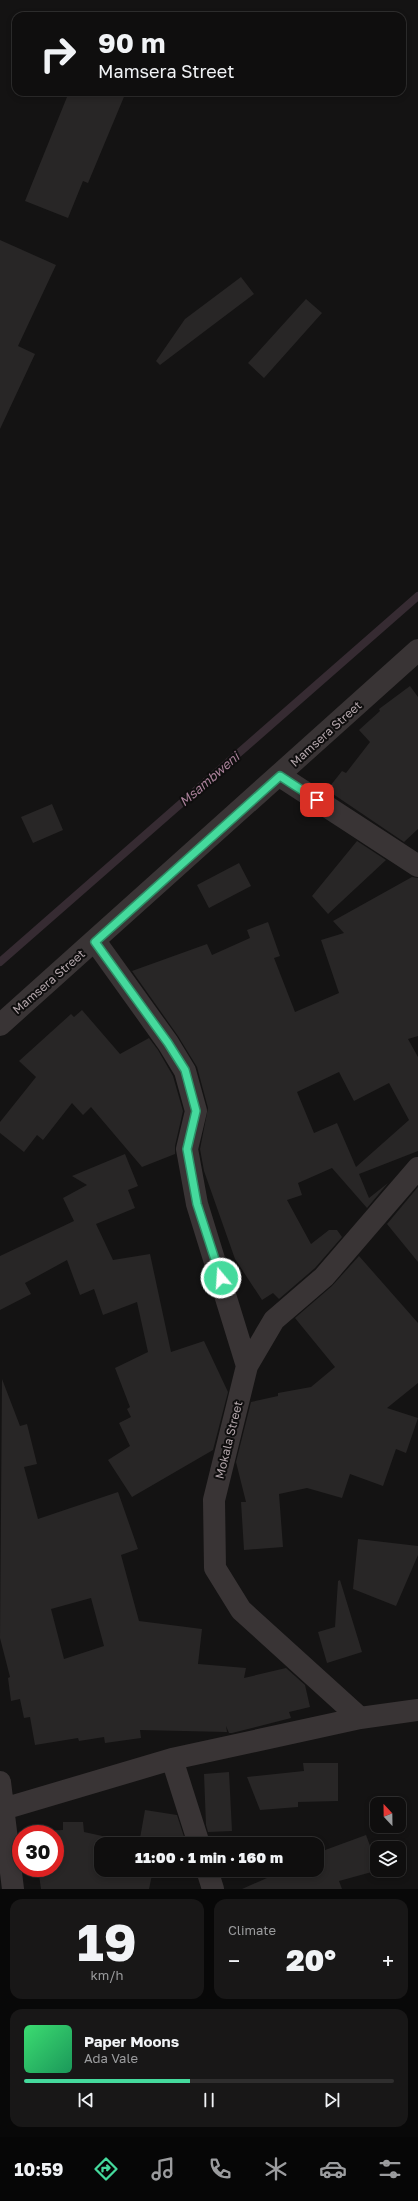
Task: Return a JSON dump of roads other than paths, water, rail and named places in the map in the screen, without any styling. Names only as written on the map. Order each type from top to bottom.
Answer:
[{"type":"street","name":"Mamsera Street","points":[[0,1025],[95,942],[418,650]]},
{"type":"street","points":[[280,776],[418,866]]},
{"type":"street","points":[[95,942],[168,1043],[185,1070],[196,1111],[187,1149],[197,1204],[247,1366]]},
{"type":"street","name":"Mokala Street","points":[[360,1718],[241,1610],[215,1568],[214,1500],[247,1366],[274,1320],[324,1277],[418,1168]]},
{"type":"street","points":[[2,1810],[172,1759],[360,1718],[418,1710]]},
{"type":"street","points":[[172,1759],[197,1837]]},
{"type":"street","points":[[0,1782],[2,1810],[13,1889]]},
{"type":"street","points":[[209,1877],[213,1889]]},
{"type":"waterway","name":"Msambweni","points":[[0,962],[418,596]]}]
